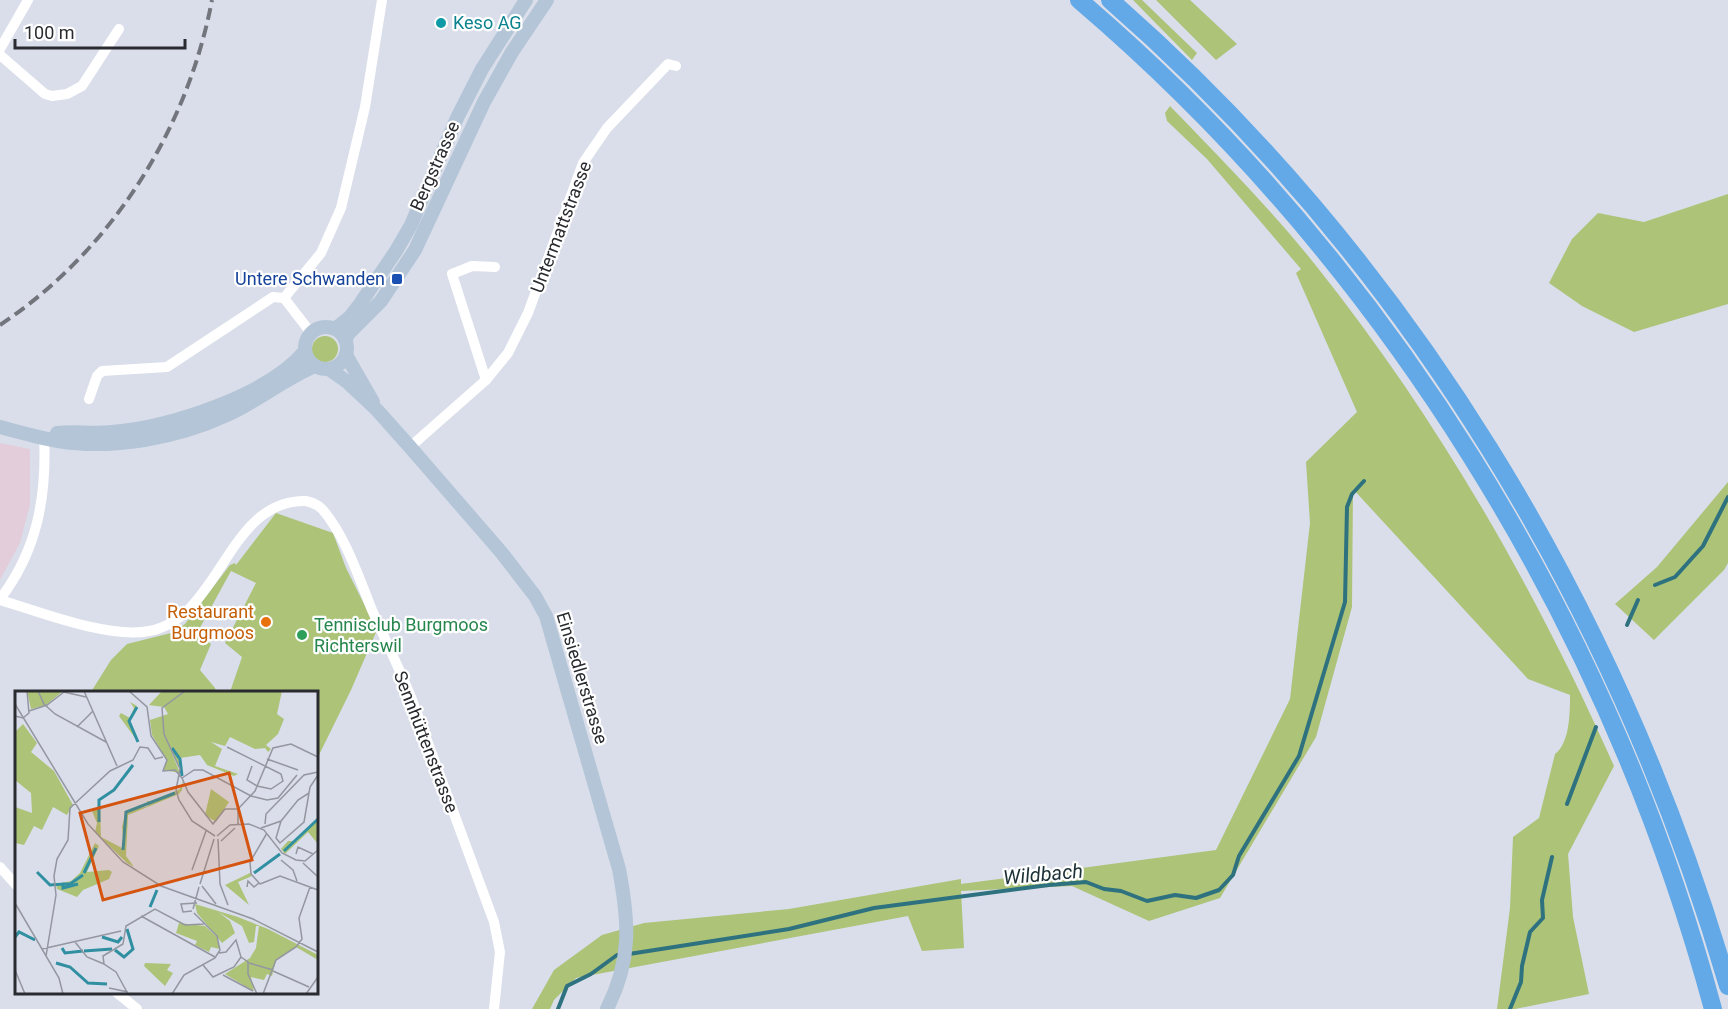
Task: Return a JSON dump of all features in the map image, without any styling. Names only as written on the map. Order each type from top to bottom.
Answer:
[{"type":"highway","points":[[1079,0],[1183,96],[1306,230],[1356,291],[1404,356],[1477,466],[1542,578],[1614,727],[1671,874],[1713,1009]]},
{"type":"highway","points":[[1110,0],[1224,108],[1325,219],[1420,343],[1491,450],[1536,524],[1574,594],[1630,712],[1686,855],[1728,986]]},
{"type":"main road","name":"Bergstrasse","points":[[335,329],[350,317],[396,251],[411,225],[457,118],[482,69],[526,0]]},
{"type":"main road","name":"Bergstrasse","points":[[345,340],[349,333],[381,301],[416,250],[484,102],[512,52],[547,0]]},
{"type":"main road","points":[[324,327],[335,329],[345,340],[345,355],[339,364],[329,369],[315,366],[310,362],[305,351],[306,340],[311,333],[324,327]]},
{"type":"main road","points":[[44,437],[61,433],[112,432],[186,417],[246,393],[290,367],[305,351]]},
{"type":"main road","name":"Einsiedlerstrasse","points":[[345,355],[377,410]]},
{"type":"main road","points":[[0,427],[57,441],[115,443],[156,438],[194,428],[226,416],[257,400],[295,374],[315,366]]},
{"type":"main road","name":"Einsiedlerstrasse","points":[[329,369],[346,381],[377,410],[410,447],[501,552],[535,596],[546,616],[619,869],[627,924],[625,952],[618,984],[607,1009]]},
{"type":"street","points":[[0,49],[28,0]]},
{"type":"street","points":[[284,298],[321,253],[341,208],[365,107],[381,0]]},
{"type":"street","points":[[0,55],[45,94],[52,96],[68,94],[82,86],[119,29]]},
{"type":"street","name":"Untermattstrasse","points":[[410,447],[486,380],[507,353],[524,321],[583,163],[607,128],[668,64],[676,66]]},
{"type":"street","points":[[486,380],[452,274],[472,266],[495,267]]},
{"type":"street","points":[[89,399],[97,376],[102,371],[167,367],[273,297],[284,298],[311,333]]},
{"type":"street","points":[[0,600],[25,561],[34,534],[44,478],[44,437]]},
{"type":"street","name":"Sennhüttenstrasse","points":[[0,600],[105,631],[149,632],[171,625],[186,614],[253,522],[268,511],[290,503],[308,501],[320,507],[343,542],[410,695],[494,922],[500,952],[494,1009]]},
{"type":"street","points":[[0,867],[15,884]]},
{"type":"street","points":[[117,994],[137,1009]]},
{"type":"shaded area","points":[[0,443],[30,449],[30,505],[20,543],[0,580]]},
{"type":"green space","points":[[1133,0],[1142,0],[1197,53],[1192,60]]},
{"type":"green space","points":[[1156,0],[1190,0],[1237,44],[1216,60]]},
{"type":"green space","points":[[1170,106],[1300,246],[1403,384],[1481,507],[1517,570],[1584,700],[1614,766],[1568,854],[1573,917],[1589,994],[1515,1009],[1497,1009],[1510,908],[1513,837],[1539,818],[1555,754],[1564,743],[1569,718],[1570,695],[1528,679],[1353,489],[1352,607],[1316,737],[1220,898],[1149,921],[1072,886],[961,891],[964,948],[922,951],[908,916],[576,978],[554,1000],[550,1009],[532,1009],[554,970],[602,935],[644,923],[789,909],[961,879],[961,884],[1216,850],[1290,699],[1310,523],[1306,462],[1357,412],[1296,273],[1301,269],[1207,159],[1167,121],[1165,113]]},
{"type":"green space","points":[[1728,194],[1728,304],[1634,332],[1582,306],[1549,283],[1572,239],[1598,213],[1644,222]]},
{"type":"green space","points":[[325,336],[334,340],[338,349],[334,358],[325,362],[316,358],[312,349],[316,340]]},
{"type":"green space","points":[[1728,482],[1728,563],[1724,570],[1654,640],[1615,604],[1657,567]]},
{"type":"green space","name":"Tennisclub Burgmoos Richterswil","points":[[276,513],[333,533],[346,568],[377,630],[318,757],[318,691],[230,691],[242,657],[225,643],[256,583],[231,571],[197,633],[211,644],[200,670],[216,691],[92,691],[111,660],[127,644],[171,633],[185,624],[230,565],[235,563],[236,565]]},
{"type":"waterway","name":"Wildbach","points":[[629,954],[789,929],[874,908],[1049,885],[1086,882],[1104,889],[1121,891],[1147,901],[1175,895],[1196,898],[1219,890],[1233,875],[1239,856],[1299,756],[1345,602],[1347,507],[1352,494],[1364,481]]},
{"type":"waterway","points":[[1655,585],[1675,577],[1703,546],[1728,497]]},
{"type":"waterway","points":[[1627,625],[1638,600]]},
{"type":"waterway","points":[[1567,804],[1596,727]]},
{"type":"waterway","points":[[1510,1009],[1521,982],[1522,966],[1530,932],[1543,918],[1542,900],[1552,857]]},
{"type":"waterway","name":"Wildbach","points":[[558,1009],[567,986],[591,974],[617,955],[621,955]]},
{"type":"railway","points":[[0,325],[40,295],[76,261],[109,224],[138,184],[163,141],[184,96],[200,49],[212,0]]},
{"type":"place","name":"Keso AG","points":[[441,23]]},
{"type":"place","name":"Untere Schwanden","points":[[397,279]]},
{"type":"place","name":"Restaurant Burgmoos","points":[[266,622]]},
{"type":"place","name":"Tennisclub Burgmoos Richterswil","points":[[302,635]]}]
